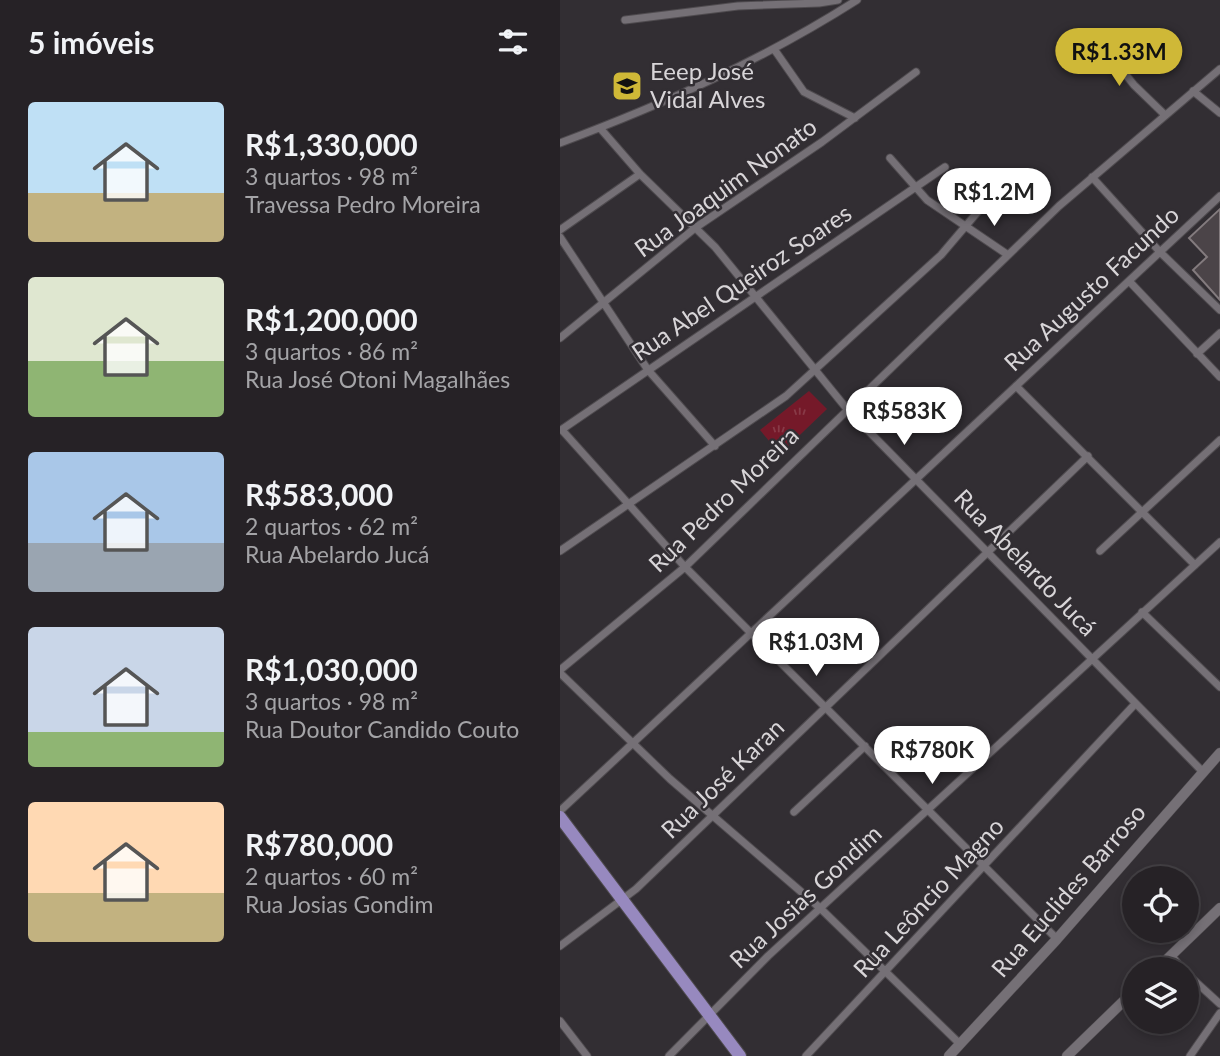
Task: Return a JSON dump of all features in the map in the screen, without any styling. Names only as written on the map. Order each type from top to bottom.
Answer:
[{"type":"main road","points":[[560,817],[740,1056]]},
{"type":"street","points":[[625,20],[737,3],[819,4],[838,0]]},
{"type":"street","points":[[560,144],[704,85],[774,49],[857,0]]},
{"type":"street","points":[[1098,40],[1134,85],[1165,114]]},
{"type":"street","points":[[774,49],[804,92],[855,118]]},
{"type":"street","name":"Rua Pedro Moreira","points":[[560,671],[685,567],[1008,254],[1092,177],[1220,69]]},
{"type":"street","name":"Rua Joaquim Nonato","points":[[561,334],[605,302],[695,228],[855,118],[916,72]]},
{"type":"street","points":[[1193,91],[1220,113]]},
{"type":"street","name":"Rua Abelardo Jucá","points":[[600,128],[640,174],[695,228],[847,408],[1203,772]]},
{"type":"street","points":[[890,158],[915,189],[965,228],[1008,254]]},
{"type":"street","name":"Rua Abel Queiroz Soares","points":[[561,430],[945,167]]},
{"type":"street","points":[[560,230],[640,174]]},
{"type":"street","points":[[1092,177],[1160,252],[1220,310]]},
{"type":"street","points":[[560,551],[786,396],[916,279],[965,228],[1004,181]]},
{"type":"street","name":"Rua Augusto Facundo","points":[[560,811],[1220,196]]},
{"type":"street","points":[[560,237],[648,370],[715,446]]},
{"type":"street","points":[[1129,281],[1220,377]]},
{"type":"street","points":[[1197,354],[1220,332]]},
{"type":"street","points":[[1016,386],[1195,565]]},
{"type":"street","points":[[561,430],[685,567],[750,634],[1057,939]]},
{"type":"street","points":[[1100,551],[1220,440]]},
{"type":"street","name":"Rua José Karan","points":[[560,946],[623,901],[1088,456]]},
{"type":"street","name":"Rua Josias Gondim","points":[[669,1056],[820,908],[1090,657],[1220,542]]},
{"type":"street","points":[[1142,611],[1220,687]]},
{"type":"street","points":[[560,671],[633,744],[820,908],[960,1044]]},
{"type":"street","name":"Rua Leôncio Magno","points":[[806,1056],[1135,704]]},
{"type":"street","points":[[794,812],[865,746]]},
{"type":"street","name":"Rua Euclides Barroso","points":[[949,1056],[1057,939],[1220,753]]},
{"type":"street","points":[[1171,956],[1220,908]]},
{"type":"street","points":[[1199,984],[1220,1004]]},
{"type":"street","points":[[1067,1056],[1122,1003]]},
{"type":"street","points":[[1190,1056],[1220,1013]]},
{"type":"street","points":[[560,1020],[587,1056]]},
{"type":"green space","points":[[809,391],[827,409],[780,454],[760,430]]},
{"type":"building","points":[[1220,209],[1220,300],[1193,270],[1207,257],[1189,238]]},
{"type":"place","name":"Eeep José Vidal Alves","points":[[627,86]]}]
